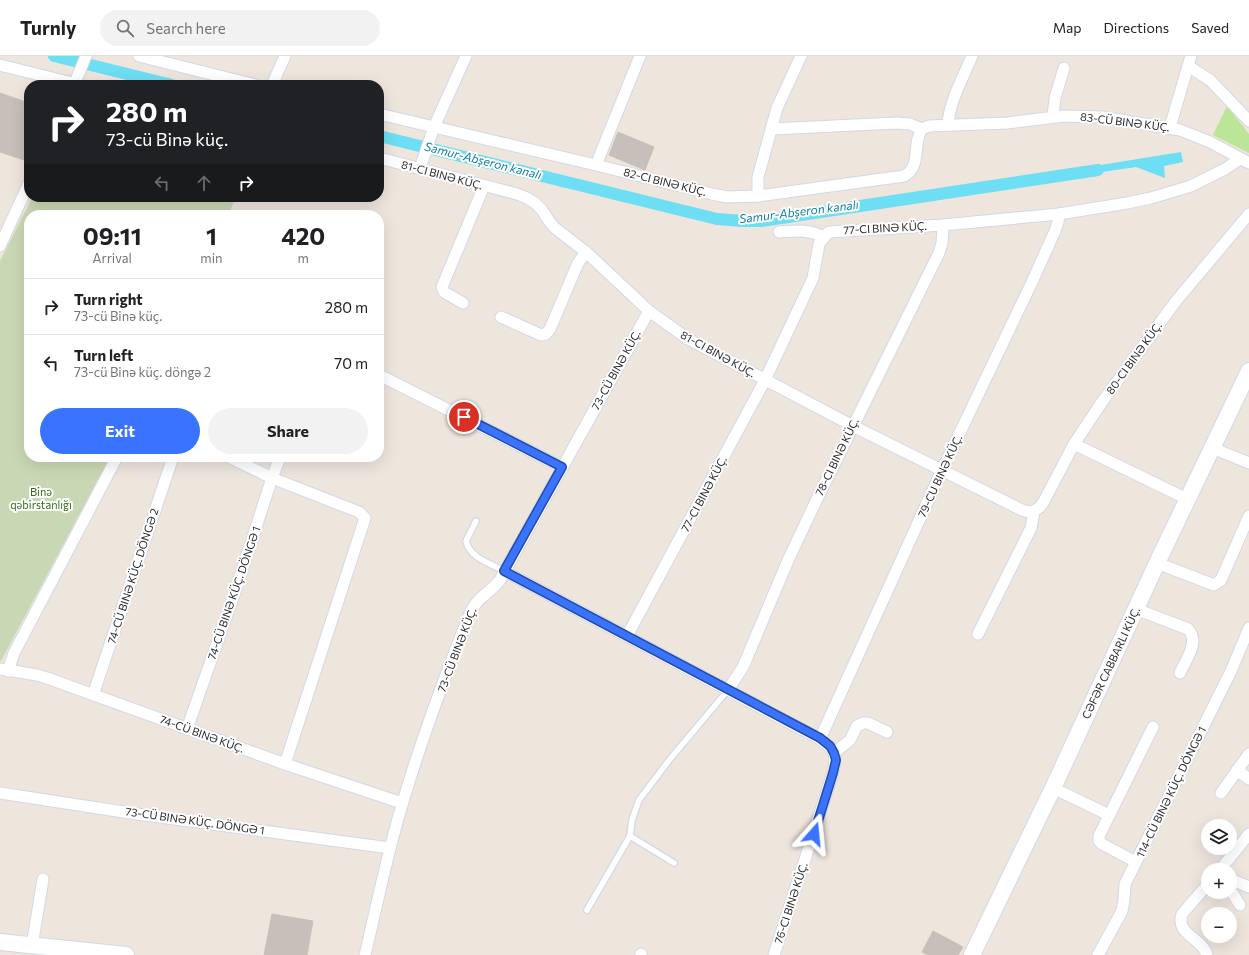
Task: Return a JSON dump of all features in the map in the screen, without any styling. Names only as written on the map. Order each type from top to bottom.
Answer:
[{"type":"street","points":[[78,80],[86,56]]},
{"type":"street","points":[[139,56],[235,80]]},
{"type":"street","points":[[274,80],[285,56]]},
{"type":"street","points":[[420,168],[434,127],[466,56]]},
{"type":"street","points":[[596,165],[640,56]]},
{"type":"street","points":[[758,196],[758,177],[778,108],[801,56]]},
{"type":"street","points":[[948,125],[950,107],[972,56]]},
{"type":"street","points":[[1170,127],[1190,61],[1249,121]]},
{"type":"street","points":[[0,65],[57,80]]},
{"type":"street","points":[[1053,116],[1055,98],[1064,68]]},
{"type":"street","name":"82-CI BINƏ KÜÇ.","points":[[384,115],[728,197],[758,196],[904,176],[909,174],[914,167],[919,135],[922,129]]},
{"type":"street","name":"83-CÜ BINƏ KÜÇ.","points":[[922,129],[929,126],[1006,123],[1053,116],[1102,117],[1170,127],[1197,136],[1245,161]]},
{"type":"street","points":[[772,129],[896,123],[910,124],[922,129]]},
{"type":"street","name":"81-CI BINƏ KÜÇ.","points":[[384,159],[527,198],[542,210],[549,221],[556,228],[586,252],[649,312],[688,339],[853,426],[1022,510],[1034,512]]},
{"type":"street","name":"77-CI BINƏ KÜÇ.","points":[[627,636],[765,380],[813,278],[819,244],[824,236],[829,232],[943,225],[1059,214],[1151,198],[1191,186],[1245,161]]},
{"type":"street","points":[[463,303],[444,292],[442,287],[484,186]]},
{"type":"street","points":[[0,246],[24,194]]},
{"type":"street","name":"79-CU BINƏ KÜÇ.","points":[[820,738],[942,470],[1032,282],[1055,231],[1059,214]]},
{"type":"street","name":"80-CI BINƏ KÜÇ.","points":[[1034,512],[1044,501],[1074,444],[1102,402],[1176,301],[1249,214]]},
{"type":"street","name":"78-CI BINƏ KÜÇ.","points":[[728,690],[743,667],[789,558],[939,253],[942,243],[943,225]]},
{"type":"street","points":[[779,232],[806,230],[824,236]]},
{"type":"street","points":[[500,317],[541,335],[546,334],[550,329],[578,262],[586,252]]},
{"type":"street","name":"73-CÜ BINƏ KÜÇ.","points":[[365,955],[402,803],[433,711],[470,613],[477,601],[495,586],[504,571],[649,312]]},
{"type":"street","points":[[972,955],[1053,788],[1157,563],[1249,371]]},
{"type":"street","points":[[384,378],[562,467]]},
{"type":"street","points":[[1074,444],[1188,499]]},
{"type":"street","points":[[1212,448],[1249,463]]},
{"type":"street","points":[[4,670],[114,462]]},
{"type":"street","name":"74-CÜ BINƏ KÜÇ. DÖNGƏ 2","points":[[93,695],[170,462]]},
{"type":"street","points":[[239,462],[272,478],[359,512],[365,518],[363,529],[285,764]]},
{"type":"street","name":"74-CÜ BINƏ KÜÇ. DÖNGƏ 1","points":[[187,729],[278,462]]},
{"type":"street","points":[[978,634],[1031,528],[1034,512]]},
{"type":"street","points":[[1157,563],[1214,585],[1220,580],[1249,516]]},
{"type":"street","points":[[504,571],[820,738],[830,746],[836,760],[833,773],[774,955]]},
{"type":"street","points":[[1136,609],[1188,629],[1192,634],[1194,643],[1180,673]]},
{"type":"street","name":"114-CÜ BINƏ KÜÇ. DÖNGƏ 1","points":[[1098,955],[1122,911],[1125,884],[1231,671],[1249,628]]},
{"type":"street","name":"74-CÜ BINƏ KÜÇ.","points":[[4,670],[37,675],[285,764],[402,803]]},
{"type":"street","points":[[834,753],[850,740],[857,726],[863,723],[868,723],[887,732]]},
{"type":"street","points":[[1136,862],[1102,844],[1099,841],[1099,836],[1153,727]]},
{"type":"street","points":[[1221,792],[1249,754]]},
{"type":"street","points":[[1237,770],[1249,779]]},
{"type":"street","points":[[1053,788],[1109,815]]},
{"type":"street","name":"73-CÜ BINƏ KÜÇ. DÖNGƏ 1","points":[[0,793],[130,813],[390,848]]},
{"type":"street","points":[[1226,863],[1249,834]]},
{"type":"street","points":[[32,946],[43,879]]},
{"type":"street","points":[[1237,882],[1249,887]]},
{"type":"street","points":[[1201,892],[1182,914],[1180,919],[1181,926],[1205,950],[1207,955]]},
{"type":"street","points":[[1236,899],[1240,905]]},
{"type":"street","points":[[0,942],[126,955]]},
{"type":"lane","points":[[476,521],[466,541],[468,548],[475,556],[504,571]]},
{"type":"lane","points":[[587,910],[630,836],[632,820],[639,800],[670,758],[728,690]]},
{"type":"lane","points":[[630,836],[674,863]]},
{"type":"green space","points":[[1227,106],[1249,134],[1249,153],[1213,135]]},
{"type":"green space","name":"Binə qəbirstanlığı","points":[[30,202],[234,202],[230,210],[26,210]]},
{"type":"green space","name":"Binə qəbirstanlığı","points":[[24,214],[24,462],[107,462],[1,661],[0,660],[0,261]]},
{"type":"water","points":[[1181,152],[1183,162],[1164,166],[1165,178],[1136,167],[1082,175],[1082,168]]},
{"type":"building","points":[[0,93],[24,101],[24,160],[0,152]]},
{"type":"building","points":[[618,132],[654,147],[645,170],[609,155]]},
{"type":"building","points":[[272,914],[313,921],[307,955],[264,955]]},
{"type":"building","points":[[933,931],[963,947],[958,955],[928,955],[922,952]]},
{"type":"waterway","name":"Samur-Abşeron kanalı","points":[[54,56],[152,80]]},
{"type":"waterway","name":"Samur-Abşeron kanalı","points":[[384,137],[717,219],[743,221],[761,221],[1098,170]]},
{"type":"route","points":[[464,417],[562,467],[504,571],[820,738],[830,746],[836,760],[814,834]]}]
